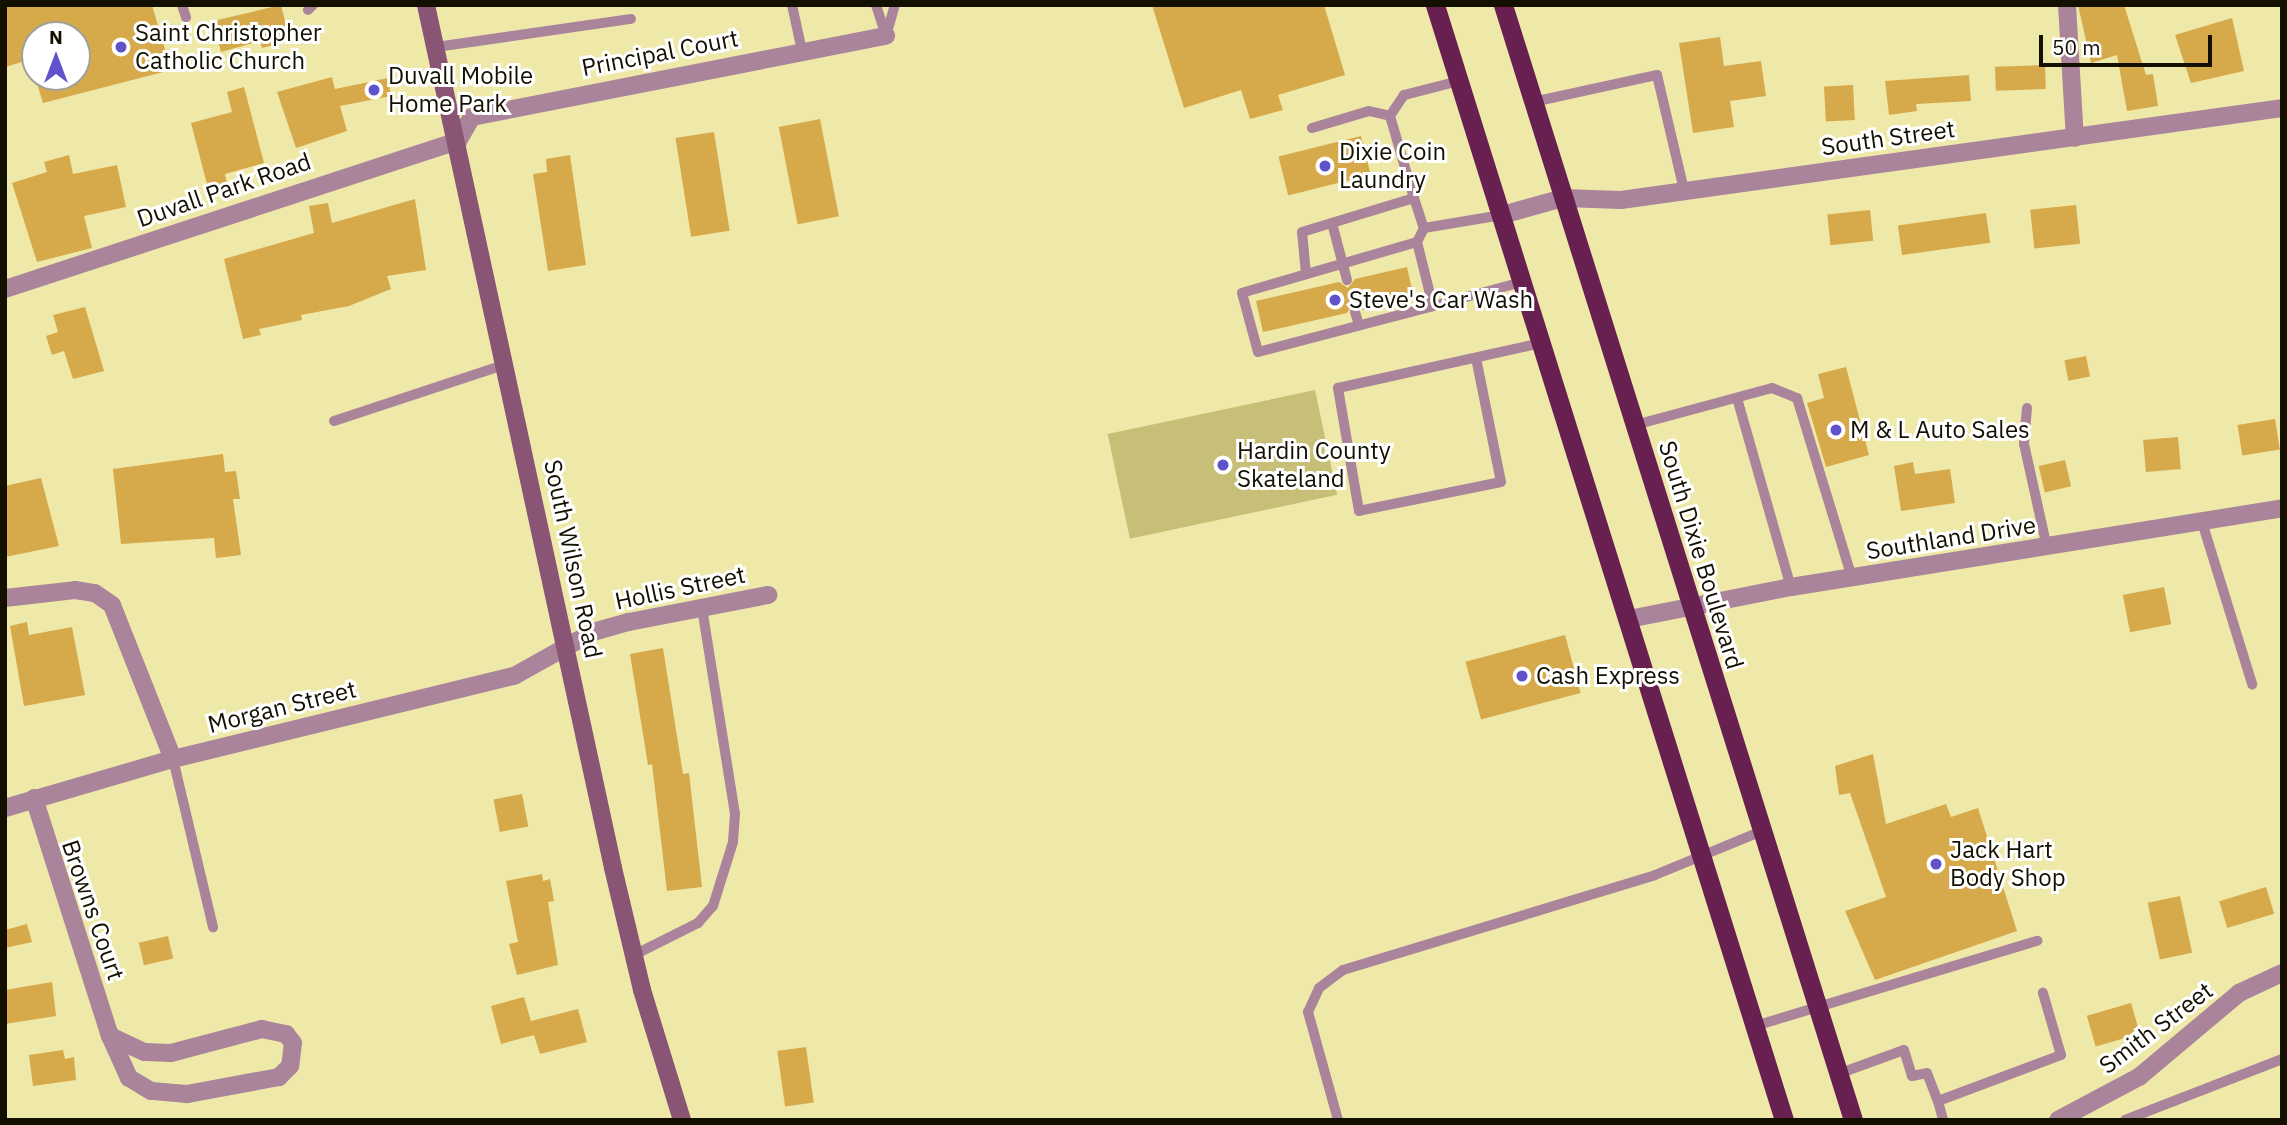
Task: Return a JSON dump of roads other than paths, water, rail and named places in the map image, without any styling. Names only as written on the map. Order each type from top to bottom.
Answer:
[{"type":"highway","points":[[1435,5],[1629,619],[1699,857],[1784,1120]]},
{"type":"highway","name":"South Dixie Boulevard","points":[[1503,5],[1853,1120]]},
{"type":"main road","name":"South Wilson Road","points":[[426,5],[458,141],[634,954],[682,1120]]},
{"type":"street","points":[[2067,5],[2075,138]]},
{"type":"street","name":"Principal Court","points":[[458,141],[475,116],[886,36]]},
{"type":"street","name":"South Street","points":[[1502,215],[1563,198],[1610,201],[2282,108]]},
{"type":"street","name":"Duvall Park Road","points":[[5,289],[458,141]]},
{"type":"street","name":"Southland Drive","points":[[1629,619],[1791,587],[2047,548],[2282,508]]},
{"type":"street","points":[[5,598],[75,590],[95,593],[111,606],[173,759]]},
{"type":"street","name":"Hollis Street","points":[[568,651],[593,632],[768,595]]},
{"type":"street","name":"Morgan Street","points":[[5,808],[173,759],[513,676],[568,651]]},
{"type":"street","name":"Browns Court","points":[[34,798],[110,1035],[121,1067],[151,1091],[187,1094],[264,1083],[279,1077],[295,1054],[286,1034],[275,1029],[171,1053],[145,1052],[110,1035]]},
{"type":"street","name":"Smith Street","points":[[2058,1120],[2139,1077],[2239,993],[2282,973]]},
{"type":"lane","points":[[182,5],[186,17]]},
{"type":"lane","points":[[792,5],[802,51]]},
{"type":"lane","points":[[876,5],[886,36]]},
{"type":"lane","points":[[886,36],[895,5]]},
{"type":"lane","points":[[436,47],[631,19]]},
{"type":"lane","points":[[1533,102],[1657,75],[1684,190]]},
{"type":"lane","points":[[1390,116],[1404,95],[1459,80]]},
{"type":"lane","points":[[1312,128],[1369,111],[1390,116]]},
{"type":"lane","points":[[1390,116],[1424,228],[1417,242],[1433,306]]},
{"type":"lane","points":[[1306,274],[1302,232],[1414,198]]},
{"type":"lane","points":[[1424,228],[1502,215]]},
{"type":"lane","points":[[1332,222],[1347,280]]},
{"type":"lane","points":[[1417,242],[1242,293],[1258,352],[1522,282]]},
{"type":"lane","points":[[1355,312],[1359,326]]},
{"type":"lane","points":[[1476,358],[1501,482],[1359,511],[1338,388],[1541,343]]},
{"type":"lane","points":[[334,421],[506,364]]},
{"type":"lane","points":[[1635,425],[1772,388],[1797,398],[1852,578]]},
{"type":"lane","points":[[1737,398],[1791,587]]},
{"type":"lane","points":[[2027,408],[2025,444],[2047,548]]},
{"type":"lane","points":[[2202,522],[2252,684]]},
{"type":"lane","points":[[634,954],[698,923],[713,906],[733,842],[735,814],[702,607]]},
{"type":"lane","points":[[173,759],[213,927]]},
{"type":"lane","points":[[1335,1119],[1308,1012],[1319,988],[1343,970],[1699,857],[1762,831]]},
{"type":"lane","points":[[1755,1026],[2037,941]]},
{"type":"lane","points":[[1938,1101],[2061,1055],[2043,993]]},
{"type":"lane","points":[[1838,1074],[1904,1050],[1912,1076],[1927,1073],[1943,1120]]},
{"type":"lane","points":[[2125,1120],[2282,1059]]},
{"type":"place","name":"Saint Christopher Catholic Church","points":[[121,47]]},
{"type":"place","name":"Duvall Mobile Home Park","points":[[374,90]]},
{"type":"place","name":"Dixie Coin Laundry","points":[[1325,166]]},
{"type":"place","name":"Steve's Car Wash","points":[[1335,300]]},
{"type":"place","name":"M & L Auto Sales","points":[[1836,430]]},
{"type":"place","name":"Hardin County Skateland","points":[[1223,465]]},
{"type":"place","name":"Cash Express","points":[[1522,676]]},
{"type":"place","name":"Jack Hart Body Shop","points":[[1936,864]]}]
